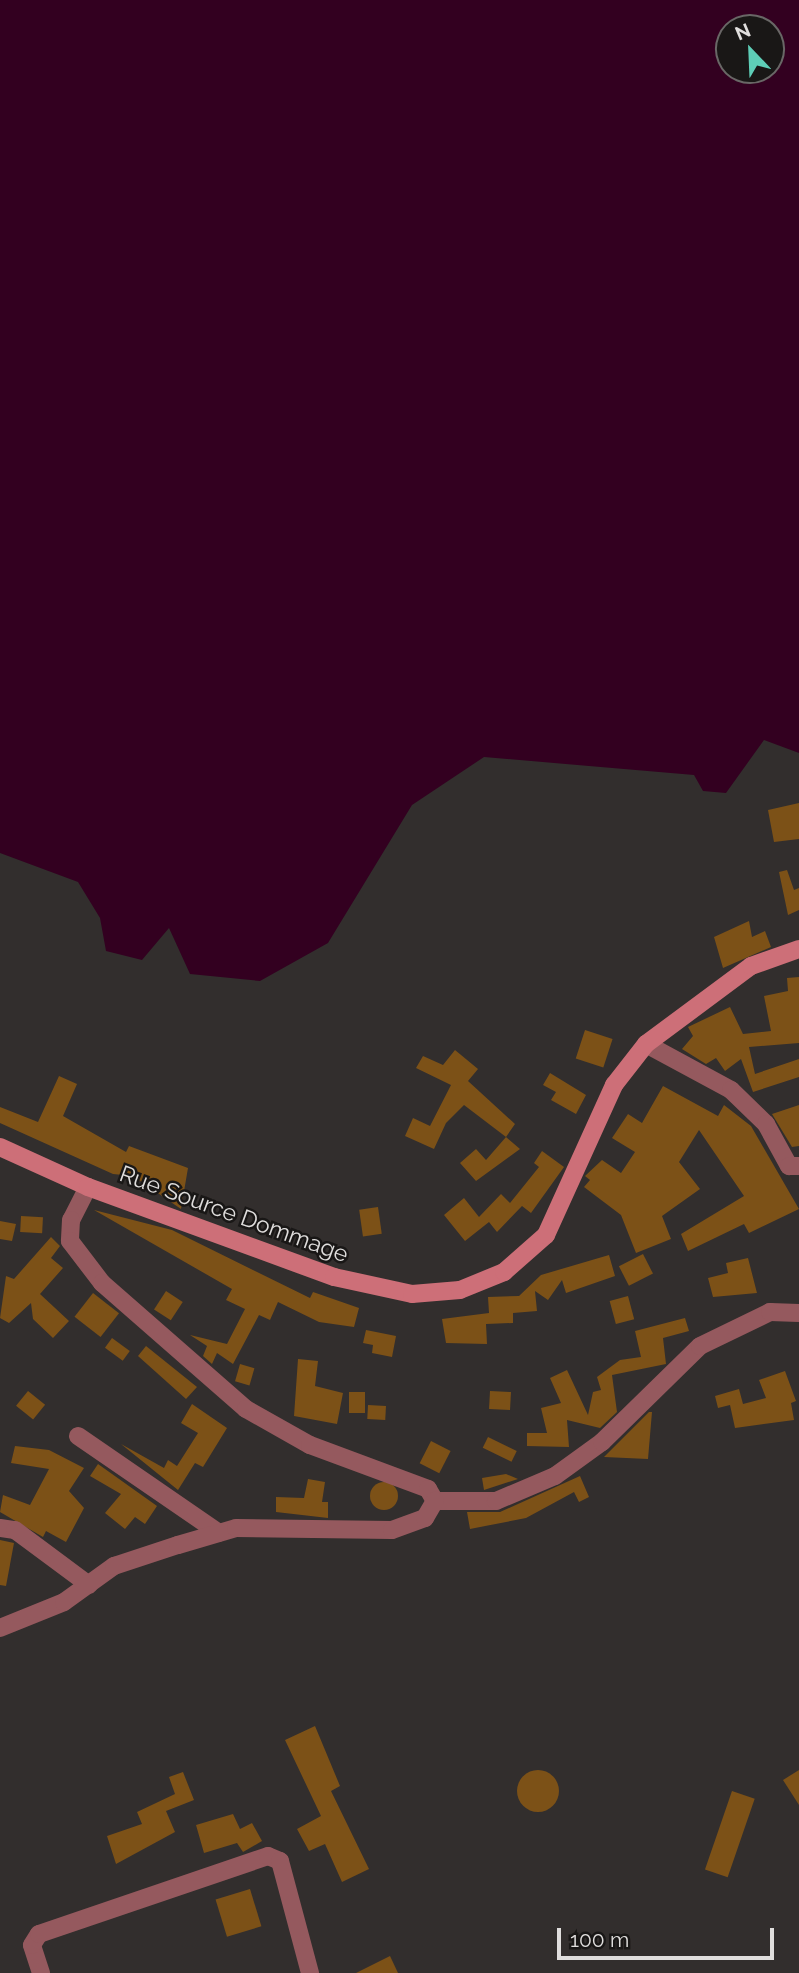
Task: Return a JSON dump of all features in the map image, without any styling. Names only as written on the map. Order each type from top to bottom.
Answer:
[{"type":"main road","name":"Rue Source Dommage","points":[[0,1147],[88,1187],[334,1277],[412,1294],[460,1290],[504,1272],[546,1235],[614,1085],[646,1044],[751,966],[799,949]]},
{"type":"street","points":[[646,1044],[731,1090],[766,1125],[789,1166],[799,1167]]},
{"type":"street","points":[[88,1187],[71,1220],[70,1241],[102,1283],[246,1409],[310,1445],[428,1489],[435,1501]]},
{"type":"street","points":[[435,1501],[496,1500],[555,1476],[602,1442],[700,1346],[770,1312],[799,1313]]},
{"type":"street","points":[[78,1436],[219,1533]]},
{"type":"street","points":[[0,1628],[89,1585],[114,1566],[219,1533],[392,1530],[425,1518],[435,1501]]},
{"type":"street","points":[[0,1528],[15,1530],[89,1585]]},
{"type":"street","points":[[41,1973],[32,1945],[39,1934],[268,1856],[280,1861],[310,1973]]},
{"type":"shaded area","points":[[0,0],[799,0],[799,753],[764,740],[726,793],[703,791],[694,775],[484,757],[412,805],[328,943],[260,981],[190,974],[169,928],[142,960],[106,951],[100,918],[78,882],[0,853]]},
{"type":"building","points":[[799,803],[799,839],[774,842],[768,810]]},
{"type":"building","points":[[787,870],[794,890],[799,888],[799,910],[788,915],[779,872]]},
{"type":"building","points":[[749,921],[752,937],[765,931],[771,947],[723,968],[714,937]]},
{"type":"building","points":[[799,977],[799,1043],[749,1047],[755,1074],[799,1059],[799,1077],[753,1092],[741,1059],[725,1071],[716,1058],[706,1064],[682,1049],[693,1036],[688,1027],[730,1007],[743,1034],[771,1031],[764,996],[788,991],[787,978]]},
{"type":"building","points":[[585,1030],[613,1039],[603,1067],[576,1059]]},
{"type":"building","points":[[455,1050],[478,1069],[468,1081],[515,1124],[506,1137],[464,1105],[446,1123],[434,1149],[405,1136],[413,1118],[430,1126],[451,1085],[416,1068],[423,1056],[443,1065]]},
{"type":"building","points":[[550,1073],[586,1095],[576,1114],[551,1100],[556,1092],[543,1085]]},
{"type":"building","points":[[59,1076],[77,1084],[63,1116],[126,1152],[129,1146],[188,1168],[181,1209],[133,1176],[113,1174],[0,1123],[0,1107],[38,1122]]},
{"type":"building","points":[[663,1086],[718,1116],[724,1105],[751,1126],[799,1209],[749,1233],[744,1224],[688,1251],[681,1234],[744,1196],[699,1130],[679,1162],[700,1189],[662,1216],[671,1239],[636,1253],[621,1215],[584,1187],[590,1180],[585,1176],[602,1160],[621,1173],[635,1152],[612,1138],[628,1114],[642,1123]]},
{"type":"building","points":[[799,1105],[799,1146],[792,1147],[772,1114]]},
{"type":"building","points":[[506,1137],[520,1149],[476,1181],[460,1163],[476,1149],[486,1160]]},
{"type":"building","points":[[542,1151],[564,1167],[531,1213],[522,1206],[497,1232],[489,1222],[465,1241],[444,1215],[464,1198],[479,1217],[501,1194],[510,1203],[539,1167],[534,1163]]},
{"type":"building","points":[[378,1207],[382,1234],[363,1236],[359,1210]]},
{"type":"building","points":[[94,1210],[172,1230],[310,1298],[313,1292],[359,1308],[354,1327],[319,1322],[278,1302],[270,1320],[259,1315],[233,1364],[217,1353],[212,1364],[203,1356],[207,1346],[190,1335],[227,1344],[245,1309],[226,1300],[232,1289]]},
{"type":"building","points":[[21,1216],[43,1217],[42,1233],[20,1232]]},
{"type":"building","points":[[0,1221],[16,1224],[12,1241],[0,1239]]},
{"type":"building","points":[[51,1237],[60,1246],[51,1258],[63,1268],[40,1294],[69,1321],[53,1338],[33,1319],[31,1303],[9,1323],[0,1318],[6,1276],[14,1279]]},
{"type":"building","points":[[643,1254],[653,1274],[629,1286],[619,1266]]},
{"type":"building","points":[[609,1255],[615,1276],[566,1293],[562,1280],[548,1300],[535,1291],[537,1311],[513,1313],[513,1323],[486,1324],[487,1344],[446,1343],[442,1319],[489,1313],[488,1297],[519,1296],[541,1275]]},
{"type":"building","points":[[748,1258],[757,1293],[713,1297],[708,1278],[728,1273],[726,1263]]},
{"type":"building","points":[[166,1291],[183,1302],[171,1320],[154,1309]]},
{"type":"building","points":[[93,1293],[119,1313],[101,1337],[75,1317]]},
{"type":"building","points":[[628,1296],[634,1319],[616,1324],[610,1301]]},
{"type":"building","points":[[685,1318],[689,1331],[663,1338],[666,1364],[612,1375],[617,1412],[600,1428],[567,1420],[569,1447],[527,1446],[527,1433],[547,1433],[541,1408],[561,1403],[550,1378],[567,1370],[588,1415],[593,1392],[601,1390],[597,1377],[620,1360],[641,1357],[635,1331]]},
{"type":"building","points":[[366,1330],[396,1336],[392,1357],[372,1353],[373,1345],[363,1343]]},
{"type":"building","points":[[112,1338],[130,1351],[123,1361],[105,1348]]},
{"type":"building","points":[[146,1346],[197,1387],[186,1399],[138,1356]]},
{"type":"building","points":[[298,1359],[318,1361],[315,1386],[343,1393],[337,1424],[294,1416]]},
{"type":"building","points":[[240,1364],[254,1368],[249,1385],[235,1381]]},
{"type":"building","points":[[785,1371],[796,1401],[791,1403],[794,1420],[735,1428],[730,1405],[718,1408],[715,1396],[739,1389],[743,1404],[766,1398],[759,1380]]},
{"type":"building","points":[[28,1391],[45,1405],[33,1420],[16,1406]]},
{"type":"building","points":[[490,1391],[511,1392],[510,1410],[489,1409]]},
{"type":"building","points":[[349,1392],[365,1392],[365,1413],[349,1413]]},
{"type":"building","points":[[192,1404],[227,1428],[203,1467],[195,1463],[178,1490],[121,1444],[164,1468],[168,1460],[177,1466],[198,1433],[181,1423]]},
{"type":"building","points":[[368,1405],[386,1406],[385,1420],[367,1419]]},
{"type":"building","points":[[649,1412],[652,1412],[648,1459],[604,1457]]},
{"type":"building","points":[[488,1437],[517,1451],[512,1462],[483,1448]]},
{"type":"building","points":[[431,1441],[451,1451],[439,1473],[420,1463]]},
{"type":"building","points":[[15,1446],[49,1450],[84,1468],[69,1491],[84,1508],[66,1542],[46,1531],[43,1537],[0,1512],[3,1495],[30,1505],[49,1469],[11,1463]]},
{"type":"building","points":[[98,1464],[157,1506],[145,1524],[135,1517],[125,1529],[105,1513],[121,1494],[90,1476]]},
{"type":"building","points":[[506,1474],[518,1479],[484,1490],[482,1478]]},
{"type":"building","points":[[580,1476],[589,1497],[579,1502],[574,1492],[526,1518],[470,1529],[467,1512],[500,1512]]},
{"type":"building","points":[[308,1479],[325,1482],[322,1502],[328,1502],[328,1518],[276,1512],[276,1497],[304,1498]]},
{"type":"building","points":[[384,1482],[394,1486],[398,1496],[394,1506],[384,1510],[374,1506],[370,1496],[374,1486]]},
{"type":"building","points":[[0,1540],[14,1543],[6,1586],[0,1585]]},
{"type":"building","points":[[315,1726],[340,1786],[331,1791],[369,1869],[342,1882],[325,1844],[309,1851],[297,1829],[321,1816],[285,1740]]},
{"type":"building","points":[[538,1770],[553,1776],[559,1791],[553,1806],[538,1812],[523,1806],[517,1791],[523,1776]]},
{"type":"building","points":[[799,1770],[799,1805],[783,1780]]},
{"type":"building","points":[[183,1772],[194,1800],[166,1811],[175,1832],[116,1864],[107,1836],[142,1824],[137,1812],[175,1794],[169,1777]]},
{"type":"building","points":[[732,1791],[755,1799],[728,1877],[705,1869]]},
{"type":"building","points":[[233,1814],[240,1829],[252,1823],[262,1841],[243,1852],[237,1843],[204,1853],[196,1825]]},
{"type":"building","points":[[250,1889],[261,1926],[227,1937],[216,1900]]},
{"type":"building","points":[[390,1956],[398,1973],[356,1973]]}]
